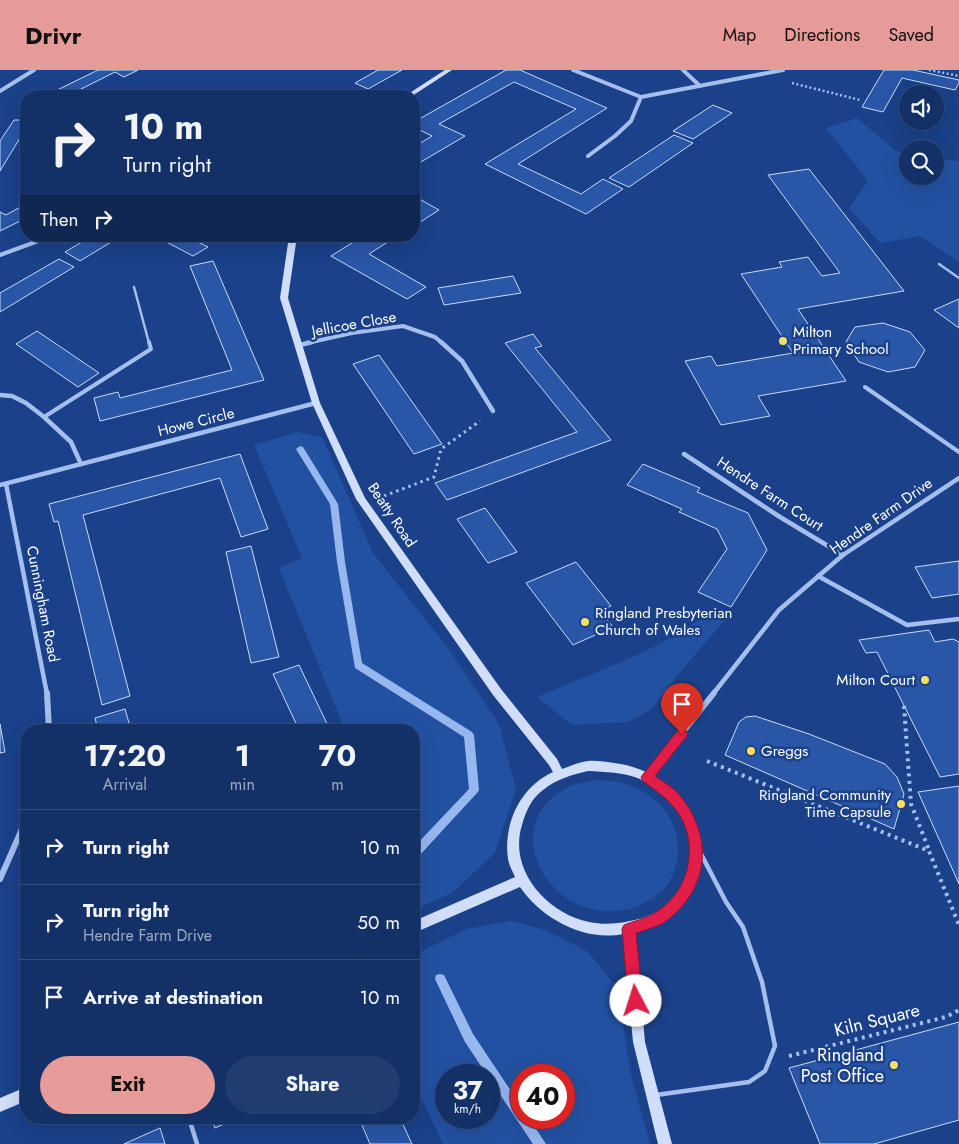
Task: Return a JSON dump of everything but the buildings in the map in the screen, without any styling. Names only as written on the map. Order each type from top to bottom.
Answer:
[{"type":"street","points":[[0,92],[34,70]]},
{"type":"street","points":[[418,90],[450,70]]},
{"type":"street","points":[[573,70],[641,98],[783,70]]},
{"type":"street","points":[[682,70],[700,86]]},
{"type":"street","points":[[588,156],[615,136],[631,121],[641,98]]},
{"type":"street","points":[[0,255],[36,242]]},
{"type":"street","name":"Beatty Road","points":[[291,242],[284,298],[300,345],[316,403],[361,498],[497,692],[553,762],[560,774]]},
{"type":"street","name":"Jellicoe Close","points":[[300,345],[352,333],[403,326],[434,337],[462,361],[493,411]]},
{"type":"street","points":[[0,395],[12,396],[26,403],[44,417],[71,442],[81,464]]},
{"type":"street","name":"Howe Circle","points":[[3,484],[316,403]]},
{"type":"street","name":"Hendre Farm Court","points":[[684,454],[780,517],[843,555]]},
{"type":"street","name":"Hendre Farm Drive","points":[[647,777],[779,610],[843,555],[959,478]]},
{"type":"street","name":"Cunningham Road","points":[[3,484],[47,687],[49,724]]},
{"type":"street","points":[[818,576],[907,625],[959,619]]},
{"type":"street","points":[[588,766],[618,767],[647,777],[671,795],[688,818],[696,846],[694,874],[681,899],[658,918],[629,929],[604,931],[579,926],[556,916],[537,900],[522,880],[514,853],[513,838],[517,818],[527,800],[541,785],[560,774],[588,766]]},
{"type":"street","points":[[0,880],[20,834]]},
{"type":"street","points":[[420,924],[522,880]]},
{"type":"street","points":[[629,929],[639,1042],[665,1144]]},
{"type":"street","points":[[0,1106],[20,1097]]},
{"type":"lane","points":[[939,264],[959,278]]},
{"type":"lane","points":[[44,417],[151,349],[134,287]]},
{"type":"lane","points":[[865,387],[959,452]]},
{"type":"lane","points":[[652,1095],[748,1082],[764,1071],[775,1046],[762,982],[743,927],[726,902],[696,846]]},
{"type":"lane","points":[[191,1124],[197,1144]]},
{"type":"path","points":[[929,70],[959,76]]},
{"type":"path","points":[[760,74],[860,100]]},
{"type":"path","points":[[384,496],[434,477],[441,449],[493,411]]},
{"type":"path","points":[[904,706],[911,804],[959,925]]},
{"type":"path","points":[[707,761],[930,851]]},
{"type":"path","name":"Kiln Square","points":[[775,1046],[786,1056],[946,1017],[959,1010]]},
{"type":"shaded area","points":[[857,118],[899,152],[899,185],[944,185],[944,159],[959,161],[959,262],[920,236],[880,243],[849,208],[868,181],[826,128]]},
{"type":"shaded area","points":[[298,432],[322,437],[373,553],[448,648],[499,724],[516,789],[495,853],[452,893],[420,907],[420,724],[343,724],[279,568],[302,558],[254,445]]},
{"type":"shaded area","points":[[713,608],[729,615],[677,676],[652,709],[628,722],[572,725],[537,697],[653,647],[696,622]]},
{"type":"shaded area","points":[[597,780],[619,782],[636,788],[650,796],[662,807],[671,820],[676,835],[678,850],[676,866],[669,883],[663,891],[636,907],[605,911],[578,905],[556,890],[541,870],[533,846],[535,823],[548,801],[574,785]]},
{"type":"shaded area","points":[[512,921],[545,930],[587,951],[617,987],[631,1075],[650,1144],[443,1144],[436,1129],[500,1129],[500,1064],[435,1064],[435,1127],[420,1096],[420,952],[466,929]]},
{"type":"waterway","points":[[300,449],[334,504],[341,562],[358,665],[469,735],[474,790],[420,848]]},
{"type":"waterway","points":[[440,979],[469,1038],[510,1100]]},
{"type":"waterway","points":[[530,1129],[540,1144]]},
{"type":"place","name":"Milton Primary School","points":[[783,341]]},
{"type":"place","name":"Ringland Presbyterian Church of Wales","points":[[585,622]]},
{"type":"place","name":"Milton Court","points":[[925,680]]},
{"type":"place","name":"Greggs","points":[[751,751]]},
{"type":"place","name":"Ringland Community Time Capsule","points":[[901,804]]},
{"type":"place","name":"Ringland Post Office","points":[[894,1065]]},
{"type":"route","points":[[636,1001],[629,929],[658,918],[670,909],[681,899],[694,874],[696,846],[688,818],[671,795],[647,777],[682,734]]}]
